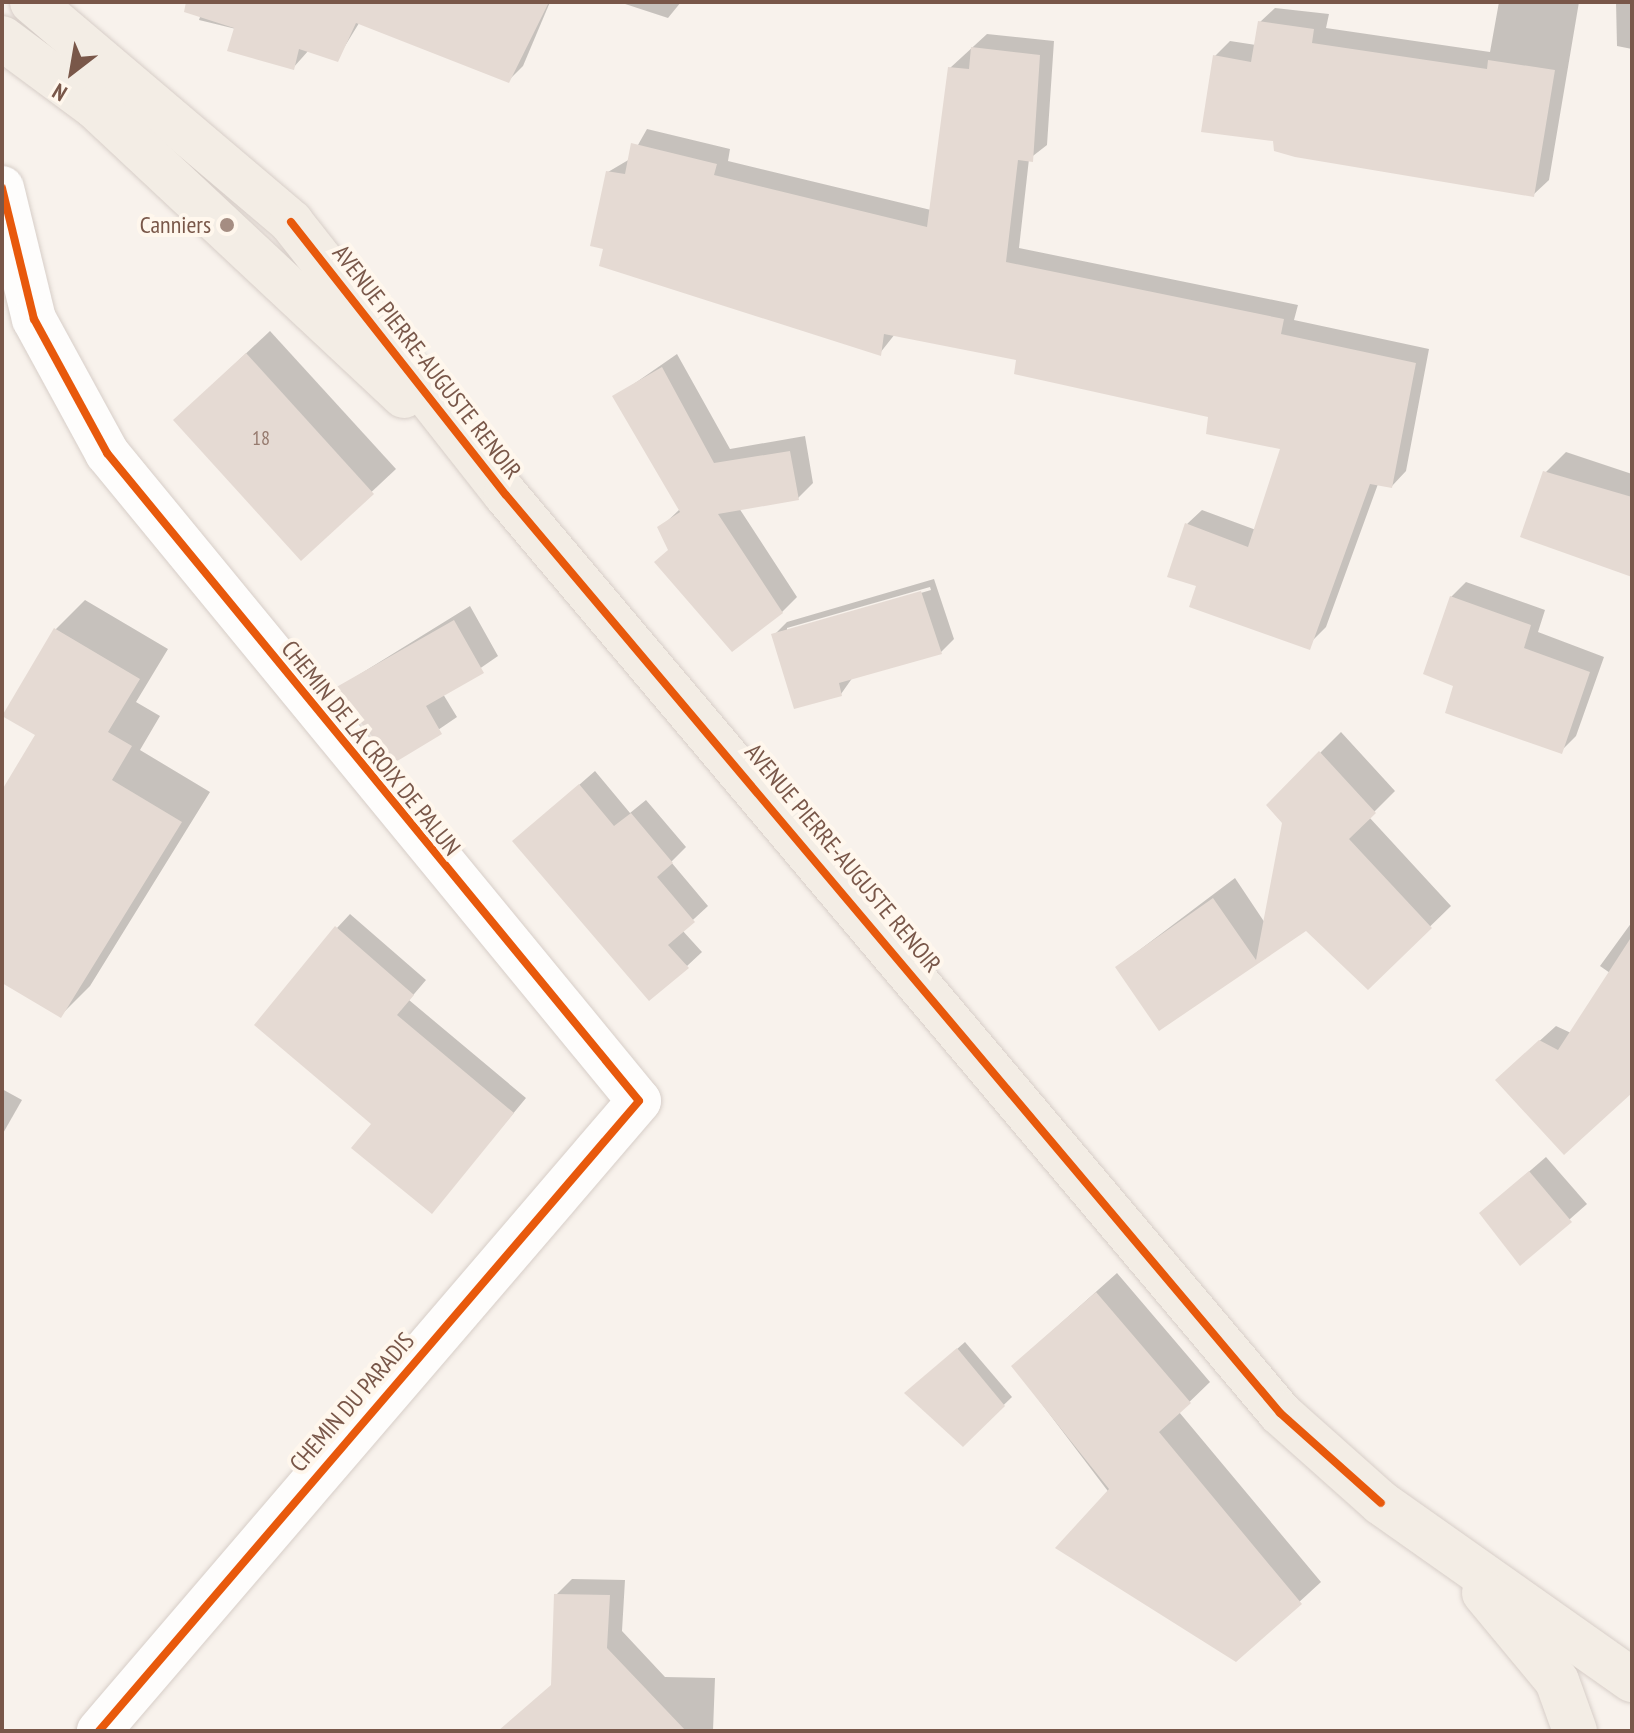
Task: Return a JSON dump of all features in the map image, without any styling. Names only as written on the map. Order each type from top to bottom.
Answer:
[{"type":"main road","name":"AVENUE PIERRE-AUGUSTE RENOIR","points":[[32,2],[291,222],[506,495],[1280,1413],[1457,1560],[1632,1680]]},
{"type":"main road","name":"AVENUE PIERRE-AUGUSTE RENOIR","points":[[2,38],[95,107],[227,225],[506,495]]},
{"type":"main road","name":"AVENUE PIERRE-AUGUSTE RENOIR","points":[[1457,1560],[1557,1681],[1575,1731]]},
{"type":"street","name":"CHEMIN DE LA CROIX DE PALUN","points":[[2,188],[34,319],[107,453],[639,1101]]},
{"type":"street","name":"CHEMIN DU PARADIS","points":[[99,1731],[639,1101]]},
{"type":"building","points":[[186,2],[549,2],[509,83],[356,23],[338,62],[299,49],[294,70],[227,51],[234,28],[184,12]]},
{"type":"building","points":[[1258,21],[1314,29],[1312,43],[1487,69],[1488,60],[1555,70],[1534,197],[1295,157],[1274,151],[1273,141],[1201,132],[1213,55],[1251,62]]},
{"type":"building","points":[[971,47],[1040,55],[1033,162],[1018,160],[1006,262],[1284,319],[1281,334],[1416,363],[1392,488],[1370,484],[1310,650],[1189,607],[1196,586],[1167,577],[1185,523],[1248,547],[1280,449],[1206,434],[1208,417],[1014,374],[1016,360],[884,334],[881,356],[599,266],[603,249],[590,246],[606,171],[625,174],[631,143],[717,164],[714,175],[927,227],[948,67],[969,69]]},
{"type":"building","points":[[246,353],[374,494],[301,561],[173,420]]},
{"type":"building","points":[[662,367],[714,463],[790,451],[799,500],[718,514],[783,613],[732,652],[654,562],[668,550],[657,527],[680,512],[612,396]]},
{"type":"building","points":[[1543,471],[1632,497],[1632,577],[1520,537]]},
{"type":"building","points":[[921,591],[942,654],[839,683],[842,696],[794,709],[771,634]]},
{"type":"building","points":[[1450,596],[1531,625],[1524,648],[1590,672],[1562,754],[1445,713],[1453,686],[1423,674]]},
{"type":"building","points":[[454,620],[484,673],[426,706],[442,734],[394,763],[333,689]]},
{"type":"building","points":[[54,628],[140,679],[108,732],[132,746],[112,780],[182,822],[61,1018],[2,983],[2,790],[35,735],[2,716]]},
{"type":"building","points":[[1319,751],[1376,813],[1349,839],[1432,928],[1368,990],[1306,931],[1159,1031],[1115,967],[1213,898],[1256,960],[1282,823],[1266,805]]},
{"type":"building","points":[[579,784],[614,826],[631,813],[673,863],[657,877],[695,922],[668,945],[689,968],[649,1001],[512,841]]},
{"type":"building","points":[[335,926],[414,995],[397,1015],[514,1113],[432,1214],[351,1148],[371,1124],[254,1025]]},
{"type":"building","points":[[1632,936],[1632,1093],[1564,1155],[1495,1080],[1539,1040],[1558,1050]]},
{"type":"building","points":[[1529,1171],[1572,1222],[1520,1266],[1479,1213]]},
{"type":"building","points":[[1096,1292],[1191,1403],[1159,1432],[1302,1604],[1236,1662],[1055,1548],[1109,1489],[1011,1366]]},
{"type":"building","points":[[957,1348],[1005,1406],[963,1447],[904,1393]]},
{"type":"building","points":[[554,1594],[610,1595],[607,1648],[686,1731],[498,1731],[551,1685]]},
{"type":"cycle path","points":[[2,188],[34,319],[107,453],[639,1101],[99,1731]]},
{"type":"cycle path","points":[[291,222],[506,495],[1280,1413],[1381,1503]]},
{"type":"place","name":"Canniers","points":[[227,225]]}]
